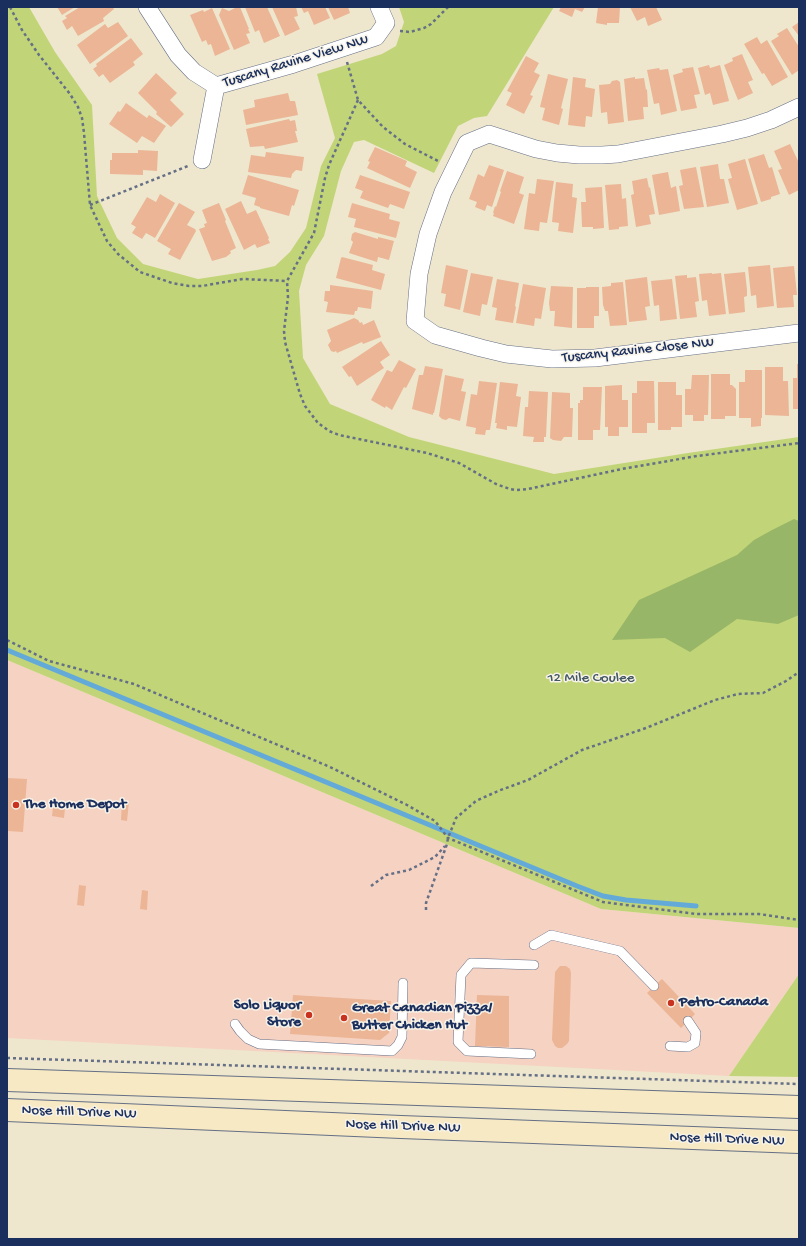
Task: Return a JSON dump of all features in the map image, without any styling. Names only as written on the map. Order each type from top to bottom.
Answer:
[{"type":"street","name":"Tuscany Ravine View NW","points":[[147,7],[178,55],[194,72],[216,86],[294,64],[376,37],[386,23],[379,7]]},
{"type":"street","points":[[202,160],[216,86]]},
{"type":"street","name":"Tuscany Ravine Close NW","points":[[799,107],[771,120],[747,128],[635,151],[602,155],[557,153],[489,134],[467,143],[443,192],[422,254],[415,321],[435,335],[506,354],[538,358],[573,359],[799,333]]},
{"type":"street","name":"Nose Hill Drive NW","points":[[7,1080],[799,1107]]},
{"type":"street","name":"Nose Hill Drive NW","points":[[7,1110],[799,1142]]},
{"type":"lane","points":[[534,945],[551,935],[620,951],[654,986]]},
{"type":"lane","points":[[531,1054],[467,1051],[458,1042],[461,975],[471,963],[534,965]]},
{"type":"lane","points":[[235,1024],[248,1039],[259,1044],[392,1051],[398,1045],[402,1037],[403,983]]},
{"type":"lane","points":[[670,1046],[688,1047],[695,1043],[696,1033],[688,1021]]},
{"type":"path","points":[[10,7],[22,30],[78,107],[82,118],[84,133],[90,204],[107,241],[118,254],[140,272],[172,283],[189,286],[202,286],[243,279],[287,281]]},
{"type":"path","points":[[386,23],[397,31],[410,32],[418,30],[431,24],[448,7]]},
{"type":"path","points":[[343,48],[358,100],[383,127],[405,144],[455,169]]},
{"type":"path","points":[[358,100],[329,165],[314,233],[287,281],[288,297],[284,331],[285,342],[300,394],[305,406],[318,423],[329,431],[339,435],[427,454],[460,463],[496,484],[516,490],[528,489],[622,468],[690,457],[799,443]]},
{"type":"path","points":[[90,204],[202,160]]},
{"type":"path","points":[[7,640],[49,662],[134,684],[330,767],[407,805],[435,821],[448,838],[603,902],[696,914],[759,914],[799,920]]},
{"type":"path","points":[[426,910],[426,903],[456,818],[476,801],[528,780],[582,750],[646,728],[715,700],[738,694],[763,693],[786,681],[799,672]]},
{"type":"path","points":[[371,886],[386,875],[409,870],[435,857],[447,844]]},
{"type":"path","points":[[7,1058],[799,1084]]},
{"type":"shaded area","points":[[7,660],[601,909],[799,928],[799,974],[729,1076],[7,1038]]},
{"type":"green space","name":"12 Mile Coulee","points":[[7,7],[29,7],[55,52],[92,105],[97,196],[117,238],[143,264],[198,279],[275,266],[290,252],[306,228],[321,166],[335,138],[317,74],[382,54],[396,46],[404,22],[399,7],[554,7],[487,116],[474,118],[458,126],[434,173],[364,140],[354,142],[341,171],[324,236],[306,265],[299,291],[303,358],[330,404],[409,437],[554,474],[799,437],[799,928],[601,909],[7,660]]},
{"type":"green space","points":[[794,519],[799,521],[799,615],[778,624],[737,619],[690,652],[665,638],[612,640],[639,600],[737,555],[754,540]]},
{"type":"green space","points":[[799,974],[799,1077],[729,1076]]},
{"type":"building","points":[[57,7],[75,7],[62,15]]},
{"type":"building","points":[[80,7],[113,7],[114,9],[103,18],[104,21],[78,36],[72,26],[67,30],[62,21],[67,18],[65,16]]},
{"type":"building","points":[[240,7],[249,29],[250,33],[246,34],[250,43],[234,50],[219,15],[222,8],[229,11]]},
{"type":"building","points":[[245,7],[267,7],[280,36],[264,43],[259,30],[255,32]]},
{"type":"building","points":[[272,7],[296,7],[298,16],[294,17],[300,29],[285,36]]},
{"type":"building","points":[[301,7],[325,7],[330,18],[314,25],[308,11],[304,13]]},
{"type":"building","points":[[328,7],[348,7],[350,13],[334,20]]},
{"type":"building","points":[[561,7],[585,7],[582,12],[575,9],[572,17],[559,11]]},
{"type":"building","points":[[598,7],[620,7],[619,23],[607,23],[607,25],[596,23]]},
{"type":"building","points":[[630,7],[656,7],[662,20],[648,26],[645,17],[637,21]]},
{"type":"building","points":[[212,8],[230,49],[215,56],[211,44],[208,45],[206,40],[202,42],[190,15],[203,10],[204,12]]},
{"type":"building","points":[[118,22],[128,36],[90,64],[77,45],[105,24],[108,28]]},
{"type":"building","points":[[799,22],[799,36],[792,27]]},
{"type":"building","points":[[787,28],[799,47],[799,70],[792,75],[771,41],[779,36],[777,34]]},
{"type":"building","points":[[757,37],[761,44],[767,40],[788,77],[772,86],[764,73],[762,74],[744,44]]},
{"type":"building","points":[[131,38],[143,54],[133,62],[135,65],[110,83],[103,74],[99,77],[93,69],[97,66],[96,64]]},
{"type":"building","points":[[742,54],[753,80],[748,82],[753,93],[738,100],[724,65],[733,61],[732,58]]},
{"type":"building","points":[[526,56],[539,63],[534,72],[540,75],[530,95],[533,96],[524,114],[506,105],[512,93],[507,91]]},
{"type":"building","points":[[709,65],[710,68],[720,65],[729,101],[713,105],[710,93],[705,95],[698,68]]},
{"type":"building","points":[[693,67],[700,94],[694,95],[697,108],[681,111],[673,75],[683,72],[682,69]]},
{"type":"building","points":[[659,68],[660,70],[668,69],[677,111],[661,115],[659,103],[654,104],[647,70]]},
{"type":"building","points":[[156,73],[177,93],[170,100],[184,114],[171,127],[156,114],[157,112],[138,93]]},
{"type":"building","points":[[548,74],[568,79],[561,108],[563,109],[559,125],[542,120],[545,108],[540,107]]},
{"type":"building","points":[[573,77],[586,79],[585,87],[595,89],[592,117],[586,116],[585,127],[568,125]]},
{"type":"building","points":[[635,77],[635,79],[644,78],[646,90],[647,89],[648,107],[643,107],[644,119],[628,121],[624,79]]},
{"type":"building","points":[[617,80],[620,82],[624,122],[608,124],[607,112],[601,113],[599,85],[610,84],[612,81]]},
{"type":"building","points":[[288,93],[290,101],[295,101],[298,115],[246,125],[243,110],[255,107],[254,100]]},
{"type":"building","points":[[126,103],[147,118],[149,115],[166,126],[154,143],[142,136],[137,143],[109,124]]},
{"type":"building","points":[[289,119],[290,121],[295,120],[297,131],[295,131],[298,142],[265,149],[264,146],[250,147],[246,129]]},
{"type":"building","points":[[790,144],[799,163],[799,190],[789,195],[778,170],[782,169],[774,151]]},
{"type":"building","points":[[375,147],[407,161],[405,166],[417,172],[410,188],[367,168],[370,162],[368,161]]},
{"type":"building","points":[[138,150],[158,151],[157,171],[143,170],[143,175],[110,174],[110,160],[112,160],[112,153],[138,153]]},
{"type":"building","points":[[266,152],[304,157],[302,171],[296,170],[292,174],[291,178],[248,172],[251,155],[265,157]]},
{"type":"building","points":[[764,154],[769,168],[772,167],[780,194],[761,202],[748,159]]},
{"type":"building","points":[[745,159],[758,204],[737,210],[728,179],[732,178],[728,164]]},
{"type":"building","points":[[718,164],[720,179],[724,179],[729,203],[707,207],[700,167]]},
{"type":"building","points":[[489,165],[504,170],[492,207],[487,205],[485,211],[475,207],[477,202],[469,199],[478,174],[484,177]]},
{"type":"building","points":[[696,167],[704,207],[684,209],[679,186],[683,185],[680,170]]},
{"type":"building","points":[[507,171],[524,177],[519,193],[524,195],[514,224],[493,216]]},
{"type":"building","points":[[668,172],[671,188],[676,186],[680,211],[659,215],[652,175]]},
{"type":"building","points":[[248,175],[299,190],[289,216],[260,208],[254,205],[256,198],[242,194]]},
{"type":"building","points":[[360,175],[410,192],[404,209],[390,204],[388,208],[360,198],[363,191],[355,188]]},
{"type":"building","points":[[647,178],[655,214],[649,215],[651,224],[636,227],[631,195],[634,194],[632,181]]},
{"type":"building","points":[[537,179],[554,181],[547,223],[540,222],[539,231],[524,229],[529,193],[535,194]]},
{"type":"building","points":[[556,182],[573,184],[572,197],[577,198],[573,233],[558,231],[559,223],[552,222]]},
{"type":"building","points":[[621,184],[622,199],[626,198],[628,226],[609,230],[605,185]]},
{"type":"building","points":[[602,187],[604,228],[593,229],[593,227],[582,227],[581,202],[586,202],[585,188]]},
{"type":"building","points":[[160,194],[175,203],[155,238],[146,233],[142,239],[132,233],[136,227],[131,224],[147,197],[156,202]]},
{"type":"building","points":[[241,201],[247,214],[256,210],[270,243],[257,248],[255,244],[244,250],[225,209]]},
{"type":"building","points":[[179,203],[195,212],[187,225],[196,231],[180,260],[168,254],[171,249],[157,241]]},
{"type":"building","points":[[219,203],[236,248],[230,251],[231,253],[226,257],[212,261],[199,229],[205,227],[204,224],[207,223],[202,210]]},
{"type":"building","points":[[352,203],[390,214],[389,219],[400,222],[396,238],[354,227],[356,219],[348,217]]},
{"type":"building","points":[[355,232],[378,239],[378,237],[394,241],[389,260],[378,257],[377,262],[349,253],[353,242],[351,240],[352,234]]},
{"type":"building","points":[[342,257],[373,265],[372,270],[385,274],[381,290],[336,278]]},
{"type":"building","points":[[446,265],[468,270],[460,310],[444,306],[446,294],[441,293]]},
{"type":"building","points":[[770,265],[774,306],[757,308],[756,295],[751,296],[748,267]]},
{"type":"building","points":[[794,266],[797,295],[793,295],[794,307],[777,308],[773,268]]},
{"type":"building","points":[[745,272],[747,296],[744,297],[745,312],[729,314],[724,274]]},
{"type":"building","points":[[471,273],[493,277],[487,305],[482,304],[480,316],[463,312]]},
{"type":"building","points":[[721,273],[726,314],[709,316],[707,300],[702,301],[699,274]]},
{"type":"building","points":[[687,275],[687,278],[696,277],[699,301],[695,302],[697,317],[680,319],[675,276]]},
{"type":"building","points":[[647,277],[650,306],[645,307],[647,320],[629,322],[625,280]]},
{"type":"building","points":[[497,279],[519,283],[513,323],[495,320],[497,308],[492,307]]},
{"type":"building","points":[[672,279],[677,319],[660,321],[659,305],[654,306],[651,281]]},
{"type":"building","points":[[623,282],[627,325],[610,326],[608,311],[605,311],[603,305],[602,287],[611,286],[611,283]]},
{"type":"building","points":[[523,284],[546,288],[541,319],[535,318],[534,326],[516,323]]},
{"type":"building","points":[[330,285],[373,291],[371,309],[358,307],[354,315],[326,312],[328,302],[324,301],[325,291],[330,291]]},
{"type":"building","points":[[551,286],[573,287],[572,328],[554,326],[555,311],[550,311],[549,303]]},
{"type":"building","points":[[599,287],[599,316],[594,316],[594,328],[577,328],[577,288]]},
{"type":"building","points":[[354,318],[360,323],[362,322],[363,325],[374,320],[381,337],[363,344],[362,342],[337,353],[336,351],[331,351],[328,345],[331,341],[327,330]]},
{"type":"building","points":[[381,341],[390,355],[380,362],[384,368],[357,386],[351,376],[349,377],[342,367]]},
{"type":"building","points":[[399,360],[416,369],[406,388],[404,387],[392,410],[386,406],[385,408],[371,400],[387,370],[392,372]]},
{"type":"building","points":[[797,364],[799,364],[799,409],[793,409],[793,378],[797,378]]},
{"type":"building","points":[[425,366],[443,369],[433,415],[412,409],[419,375],[423,375]]},
{"type":"building","points":[[765,367],[783,367],[783,381],[788,381],[789,416],[765,415]]},
{"type":"building","points":[[745,370],[762,370],[761,426],[751,427],[751,418],[739,418],[739,382],[745,382]]},
{"type":"building","points":[[711,374],[730,374],[730,385],[736,389],[736,416],[725,416],[725,419],[711,419]]},
{"type":"building","points":[[445,375],[464,379],[461,391],[466,392],[460,421],[449,418],[446,420],[439,416]]},
{"type":"building","points":[[692,375],[709,375],[708,415],[704,415],[704,421],[693,421],[693,415],[685,415],[685,389],[691,389]]},
{"type":"building","points":[[479,381],[497,383],[490,430],[486,430],[485,435],[475,434],[476,428],[466,426],[471,394],[477,395]]},
{"type":"building","points":[[637,381],[654,381],[655,423],[647,423],[647,433],[632,433],[632,393],[637,393]]},
{"type":"building","points":[[500,382],[518,384],[516,396],[521,397],[517,427],[507,426],[507,430],[496,428],[497,423],[495,423]]},
{"type":"building","points":[[658,382],[676,382],[676,395],[682,395],[682,427],[671,427],[671,430],[658,430]]},
{"type":"building","points":[[622,385],[622,400],[628,400],[628,427],[619,427],[619,436],[608,436],[608,427],[605,427],[605,386]]},
{"type":"building","points":[[583,387],[602,387],[600,430],[593,430],[593,440],[578,440],[578,403],[580,403],[580,400],[583,400]]},
{"type":"building","points":[[529,391],[548,392],[546,437],[544,437],[544,442],[533,442],[534,437],[523,436],[525,407],[528,407]]},
{"type":"building","points":[[552,392],[570,393],[570,408],[573,408],[572,437],[564,437],[561,441],[550,438]]},
{"type":"building","name":"The Home Depot","points":[[7,778],[27,779],[23,832],[7,831]]},
{"type":"building","points":[[122,801],[129,802],[127,821],[121,820]]},
{"type":"building","points":[[53,807],[65,808],[64,818],[52,816]]},
{"type":"building","points":[[79,885],[86,886],[84,906],[77,905]]},
{"type":"building","points":[[142,890],[148,891],[147,910],[140,909]]},
{"type":"building","points":[[560,966],[566,966],[570,969],[571,973],[569,1041],[562,1048],[558,1048],[552,1040],[555,972]]},
{"type":"building","name":"Petro-Canada","points":[[662,979],[695,1014],[681,1028],[647,993]]},
{"type":"building","points":[[293,995],[391,1001],[389,1033],[380,1040],[290,1034]]},
{"type":"building","points":[[477,995],[509,996],[509,1047],[475,1046]]},
{"type":"waterway","points":[[7,650],[603,896],[626,900],[696,906]]},
{"type":"place","name":"The Home Depot","points":[[16,805]]},
{"type":"place","name":"Petro-Canada","points":[[671,1003]]},
{"type":"place","name":"Solo Liquor Store","points":[[309,1015]]},
{"type":"place","name":"Great Canadian Pizza/ Butter Chicken Hut","points":[[344,1018]]}]
